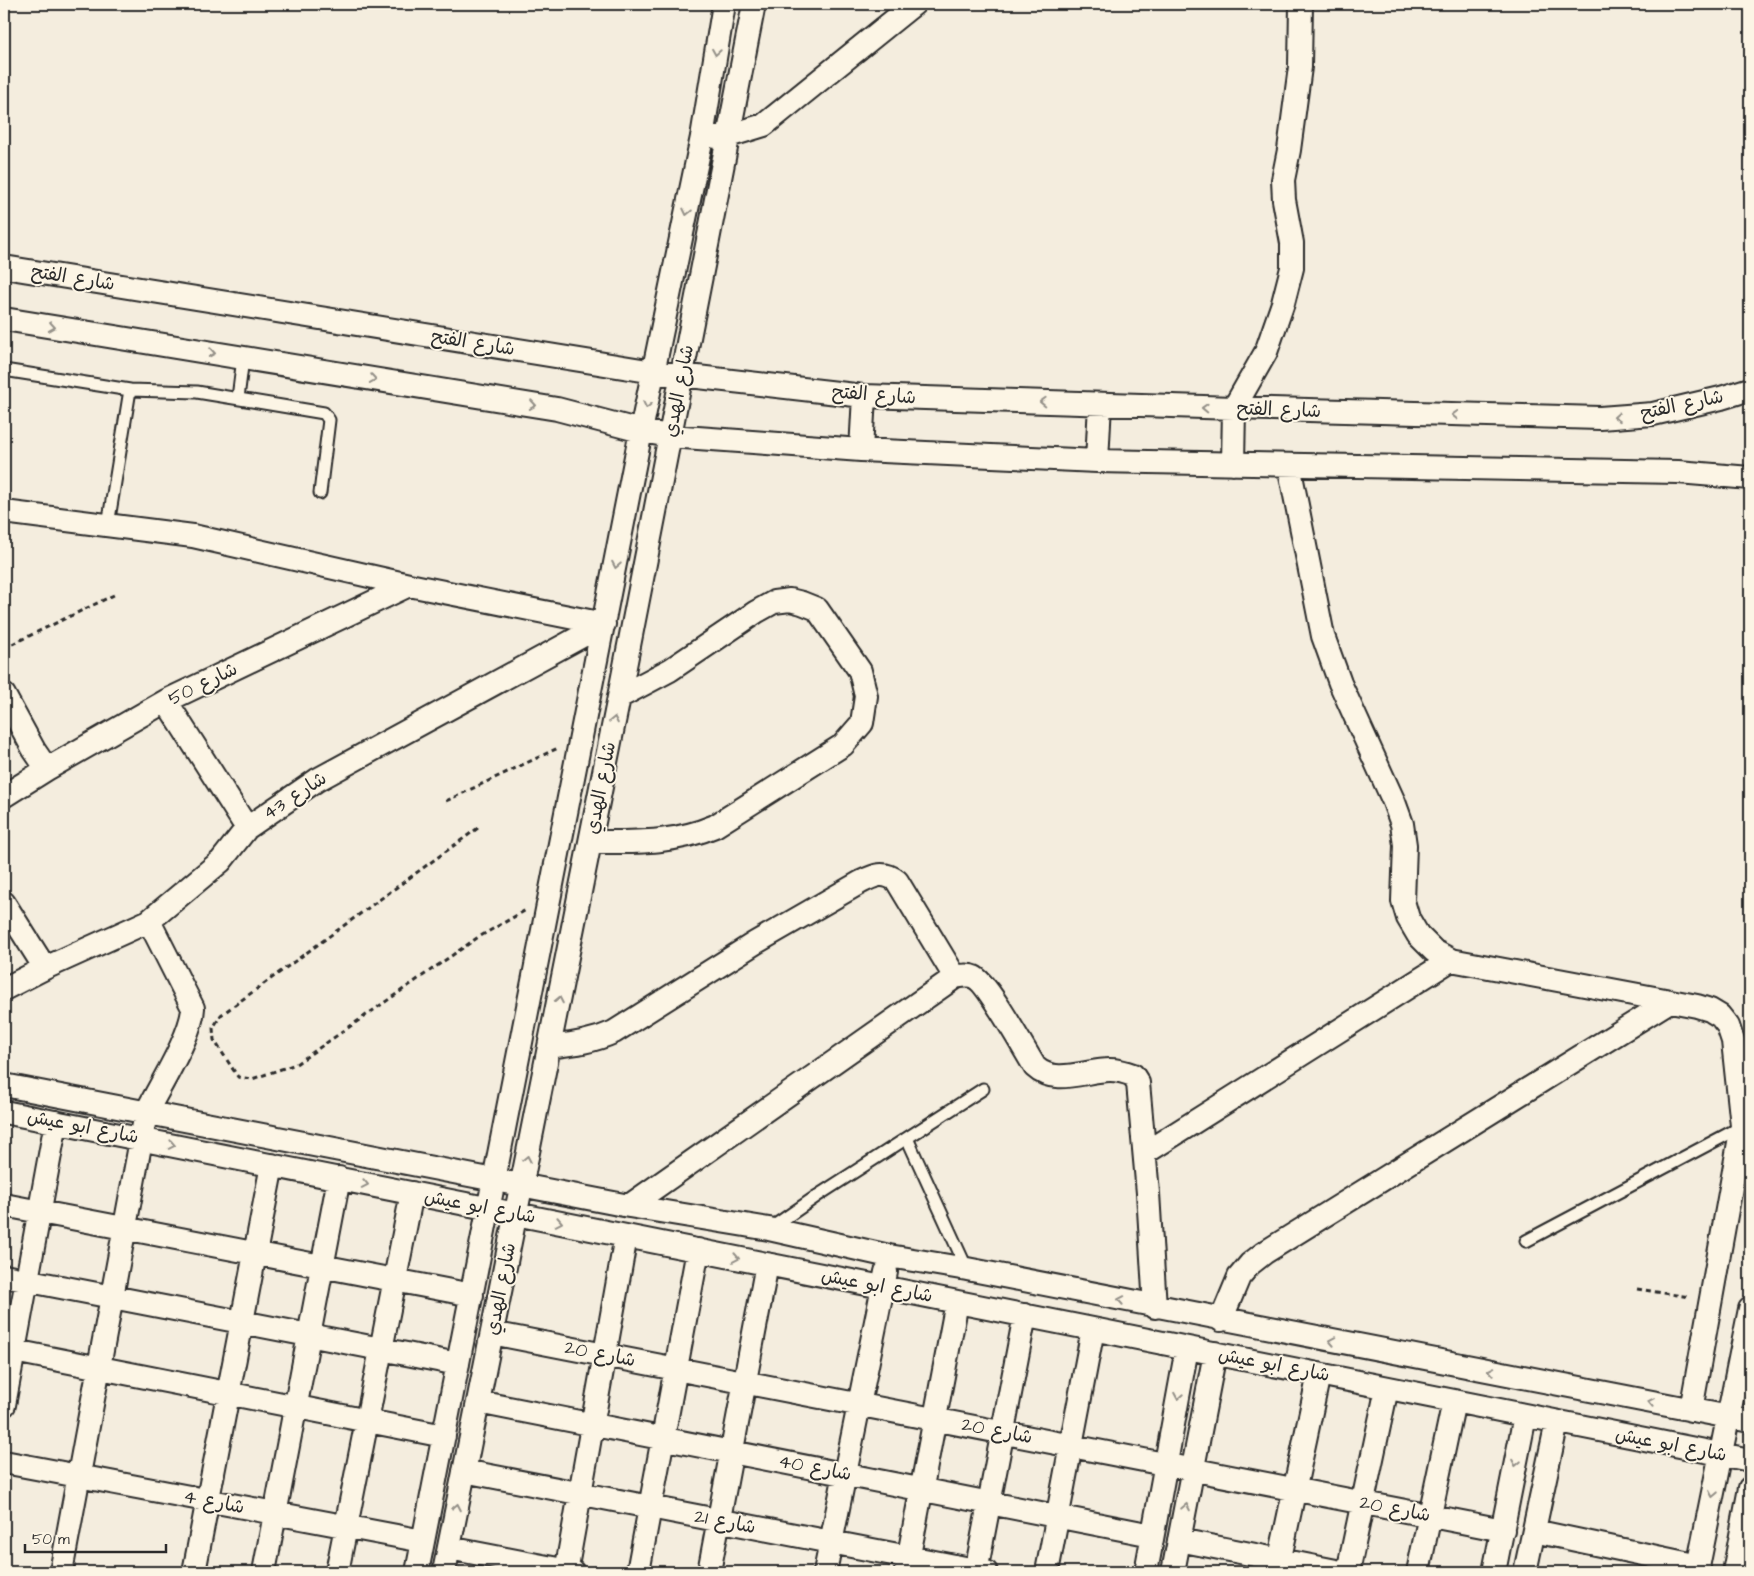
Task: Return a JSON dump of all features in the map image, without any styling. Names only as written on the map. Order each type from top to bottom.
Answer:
[{"type":"street","name":"شارع الهدي","points":[[417,1572],[490,1208],[641,431],[702,137],[724,4]]},
{"type":"street","name":"شارع الهدي","points":[[444,1572],[619,696],[754,4]]},
{"type":"street","points":[[702,137],[728,136],[764,125],[914,4]]},
{"type":"street","points":[[1233,464],[1234,408],[1266,352],[1283,303],[1292,268],[1292,243],[1284,200],[1283,180],[1300,67],[1301,4]]},
{"type":"street","name":"شارع الفتح","points":[[4,267],[654,372],[864,396],[1600,418],[1653,414],[1722,398],[1750,389]]},
{"type":"street","points":[[4,319],[557,409],[641,431],[670,436],[861,450],[1097,461],[1678,472],[1750,478]]},
{"type":"street","points":[[861,450],[864,396]]},
{"type":"street","points":[[1097,461],[1100,404]]},
{"type":"street","points":[[1289,464],[1323,636],[1331,661],[1402,824],[1405,845],[1403,901],[1408,918],[1418,936],[1434,951],[1451,960],[1710,1010],[1720,1016],[1728,1026],[1733,1041],[1746,1124],[1710,1299],[1691,1410]]},
{"type":"street","points":[[4,512],[193,536],[409,585],[604,624]]},
{"type":"street","name":"شارع 50","points":[[4,796],[47,769],[166,701],[409,585]]},
{"type":"street","points":[[590,842],[656,842],[695,834],[715,826],[843,745],[862,723],[866,696],[860,672],[817,609],[790,600],[774,602],[756,612],[670,670],[619,696]]},
{"type":"street","name":"شارع 43","points":[[4,989],[45,968],[149,922],[220,861],[248,828],[317,780],[604,624]]},
{"type":"street","points":[[4,695],[34,750],[47,769]]},
{"type":"street","points":[[166,701],[248,828]]},
{"type":"street","points":[[549,1047],[578,1044],[595,1040],[614,1032],[755,943],[872,876],[890,875],[897,881],[955,978]]},
{"type":"street","points":[[4,903],[45,968]]},
{"type":"street","points":[[61,1572],[146,1113],[190,1026],[192,1018],[193,1008],[149,922]]},
{"type":"street","points":[[1145,1152],[1451,960]]},
{"type":"street","points":[[629,1206],[955,978],[964,975],[973,976],[985,987],[1040,1072],[1056,1076],[1110,1070],[1133,1075],[1138,1083],[1145,1152],[1155,1307]]},
{"type":"street","points":[[1222,1320],[1238,1277],[1264,1253],[1670,1001]]},
{"type":"street","name":"شارع ابو عيش","points":[[4,1085],[629,1206],[769,1229],[889,1256],[967,1269],[1185,1313],[1750,1421]]},
{"type":"street","name":"شارع ابو عيش","points":[[4,1112],[1750,1460]]},
{"type":"street","points":[[4,1406],[9,1350],[27,1281],[56,1122]]},
{"type":"street","points":[[194,1572],[272,1165]]},
{"type":"street","points":[[264,1572],[339,1178]]},
{"type":"street","points":[[337,1572],[412,1193]]},
{"type":"street","points":[[4,1205],[472,1295]]},
{"type":"street","points":[[449,1548],[569,1572],[580,1493],[626,1236]]},
{"type":"street","points":[[638,1572],[698,1250]]},
{"type":"street","points":[[825,1572],[889,1256]]},
{"type":"street","points":[[709,1572],[767,1264]]},
{"type":"street","points":[[4,1276],[458,1364]]},
{"type":"street","points":[[907,1565],[958,1302]]},
{"type":"street","points":[[1534,1531],[1698,1569],[1750,1309]]},
{"type":"street","points":[[1146,1572],[1183,1347],[1185,1313]]},
{"type":"street","points":[[980,1572],[989,1503],[1025,1316]]},
{"type":"street","points":[[1047,1572],[1092,1329]]},
{"type":"street","name":"شارع 20","points":[[492,1333],[1503,1530]]},
{"type":"street","points":[[9,1350],[444,1436]]},
{"type":"street","points":[[1173,1572],[1216,1353]]},
{"type":"street","points":[[1278,1566],[1319,1374]]},
{"type":"street","points":[[1348,1572],[1387,1388]]},
{"type":"street","points":[[1418,1572],[1454,1401]]},
{"type":"street","name":"شارع 40","points":[[478,1402],[1152,1535]]},
{"type":"street","points":[[1494,1572],[1525,1416]]},
{"type":"street","points":[[1525,1572],[1557,1422]]},
{"type":"street","name":"شارع 4","points":[[4,1462],[423,1541]]},
{"type":"street","name":"شارع 21","points":[[464,1471],[831,1542],[907,1565],[980,1572]]},
{"type":"street","points":[[1734,1572],[1750,1488]]},
{"type":"street","points":[[1179,1540],[1278,1566],[1342,1572]]},
{"type":"lane","points":[[238,398],[244,358]]},
{"type":"lane","points":[[4,370],[130,390],[184,390],[319,411],[327,416],[328,425],[320,493]]},
{"type":"lane","points":[[108,525],[130,390]]},
{"type":"lane","points":[[769,1229],[983,1089]]},
{"type":"lane","points":[[1526,1241],[1746,1124]]},
{"type":"lane","points":[[907,1138],[967,1269]]},
{"type":"path","points":[[4,648],[116,594]]},
{"type":"path","points":[[446,801],[582,737]]},
{"type":"path","points":[[478,828],[220,1015],[213,1028],[214,1040],[238,1077],[252,1079],[296,1064],[477,938],[550,896]]},
{"type":"path","points":[[1637,1289],[1710,1299]]}]
